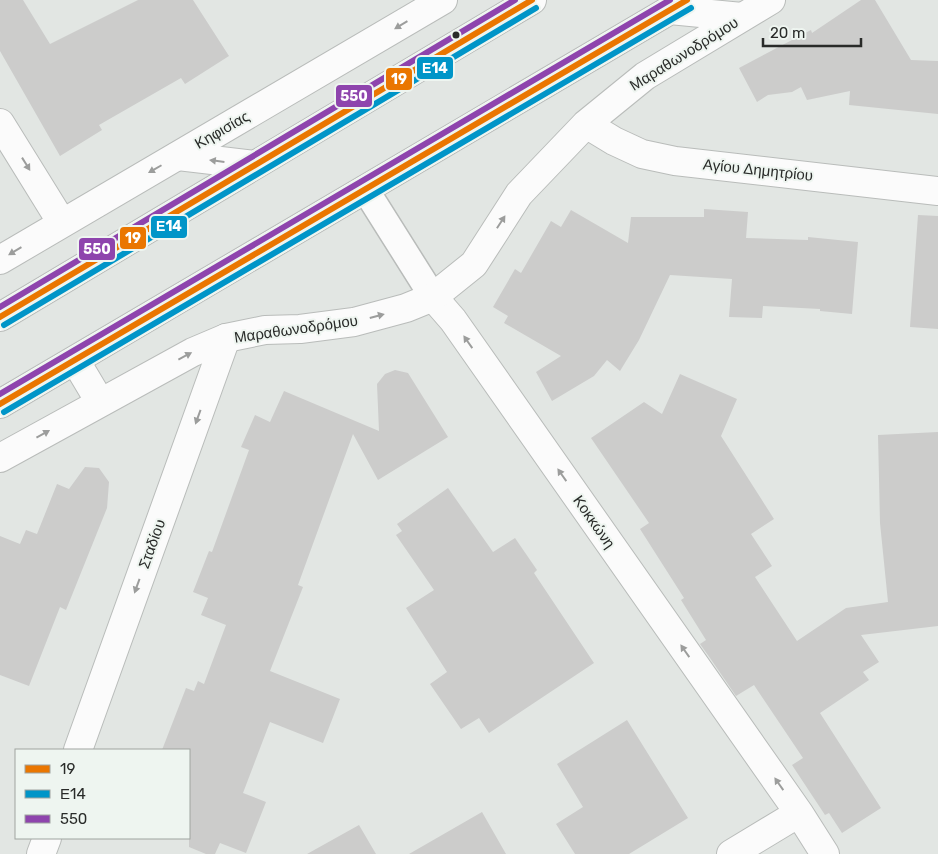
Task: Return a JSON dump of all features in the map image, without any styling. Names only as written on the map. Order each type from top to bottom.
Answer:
[{"type":"street","name":"Κηφισίας","points":[[0,260],[443,0]]},
{"type":"street","points":[[0,317],[532,0]]},
{"type":"street","name":"Μαραθωνοδρόμου","points":[[0,458],[193,352],[226,338],[265,330],[300,329],[354,322],[406,308],[433,297],[474,264],[518,194],[586,124],[645,76],[771,0]]},
{"type":"street","points":[[0,404],[679,5],[742,17]]},
{"type":"street","points":[[0,123],[62,223]]},
{"type":"street","name":"Αγίου Δημητρίου","points":[[586,124],[614,142],[642,154],[675,161],[938,191]]},
{"type":"street","points":[[178,156],[255,165]]},
{"type":"street","name":"Κοκκώνη","points":[[365,189],[433,297],[453,320],[799,813],[825,854]]},
{"type":"street","name":"Σταδίου","points":[[78,749],[226,338]]},
{"type":"street","points":[[75,360],[100,402]]},
{"type":"street","points":[[731,854],[799,813]]},
{"type":"street","points":[[41,854],[47,839]]},
{"type":"building","points":[[0,0],[23,0],[50,44],[138,0],[193,0],[229,56],[185,84],[181,78],[99,125],[102,130],[60,156],[0,51]]},
{"type":"building","points":[[861,0],[875,0],[911,60],[938,61],[938,114],[849,105],[850,91],[807,100],[801,87],[792,92],[768,95],[757,102],[739,68],[811,30],[812,33]]},
{"type":"building","points":[[704,209],[748,212],[746,238],[808,240],[808,237],[858,242],[852,314],[820,311],[820,309],[763,306],[762,318],[729,317],[732,279],[670,275],[639,340],[620,371],[607,360],[594,376],[552,401],[536,372],[561,356],[504,323],[508,316],[493,307],[515,269],[521,273],[551,221],[561,227],[571,210],[628,243],[631,217],[704,217]]},
{"type":"building","points":[[918,215],[938,216],[938,329],[910,327]]},
{"type":"building","points":[[395,370],[408,373],[448,437],[378,480],[353,434],[298,585],[303,587],[270,671],[340,699],[323,743],[270,722],[243,793],[266,802],[246,853],[220,843],[215,854],[206,854],[189,847],[190,749],[162,749],[186,688],[194,691],[198,681],[204,684],[226,625],[201,615],[208,598],[193,592],[209,551],[212,552],[249,450],[241,447],[255,415],[270,422],[284,391],[379,431],[377,384],[385,374]]},
{"type":"building","points":[[680,374],[737,399],[721,436],[774,519],[751,534],[772,566],[755,577],[797,641],[846,608],[888,602],[880,523],[878,435],[938,432],[938,626],[861,635],[879,662],[863,672],[869,680],[820,713],[881,808],[842,833],[829,813],[825,815],[792,765],[803,758],[754,685],[736,696],[700,644],[706,640],[681,600],[684,598],[640,529],[649,523],[591,438],[644,402],[662,414]]},
{"type":"building","points":[[85,467],[99,468],[109,482],[107,508],[66,610],[60,607],[29,686],[0,675],[0,536],[20,544],[26,530],[37,534],[57,484],[69,489]]},
{"type":"building","points":[[448,488],[493,552],[515,538],[537,570],[534,573],[594,663],[489,733],[479,718],[461,729],[430,684],[447,672],[406,608],[434,590],[396,535],[402,531],[397,524]]},
{"type":"building","points":[[627,720],[688,818],[629,854],[575,854],[556,824],[583,807],[557,764]]},
{"type":"building","points":[[482,812],[506,854],[409,854]]},
{"type":"building","points":[[359,825],[376,854],[307,854]]},
{"type":"transit line","name":"550","points":[[0,307],[515,0]]},
{"type":"transit line","name":"19","points":[[0,317],[532,0]]},
{"type":"transit line","name":"550","points":[[0,394],[670,0]]},
{"type":"transit line","name":"19","points":[[0,404],[687,0]]},
{"type":"transit line","name":"Ε14","points":[[4,325],[536,8]]},
{"type":"transit line","name":"Ε14","points":[[4,412],[691,8]]}]
